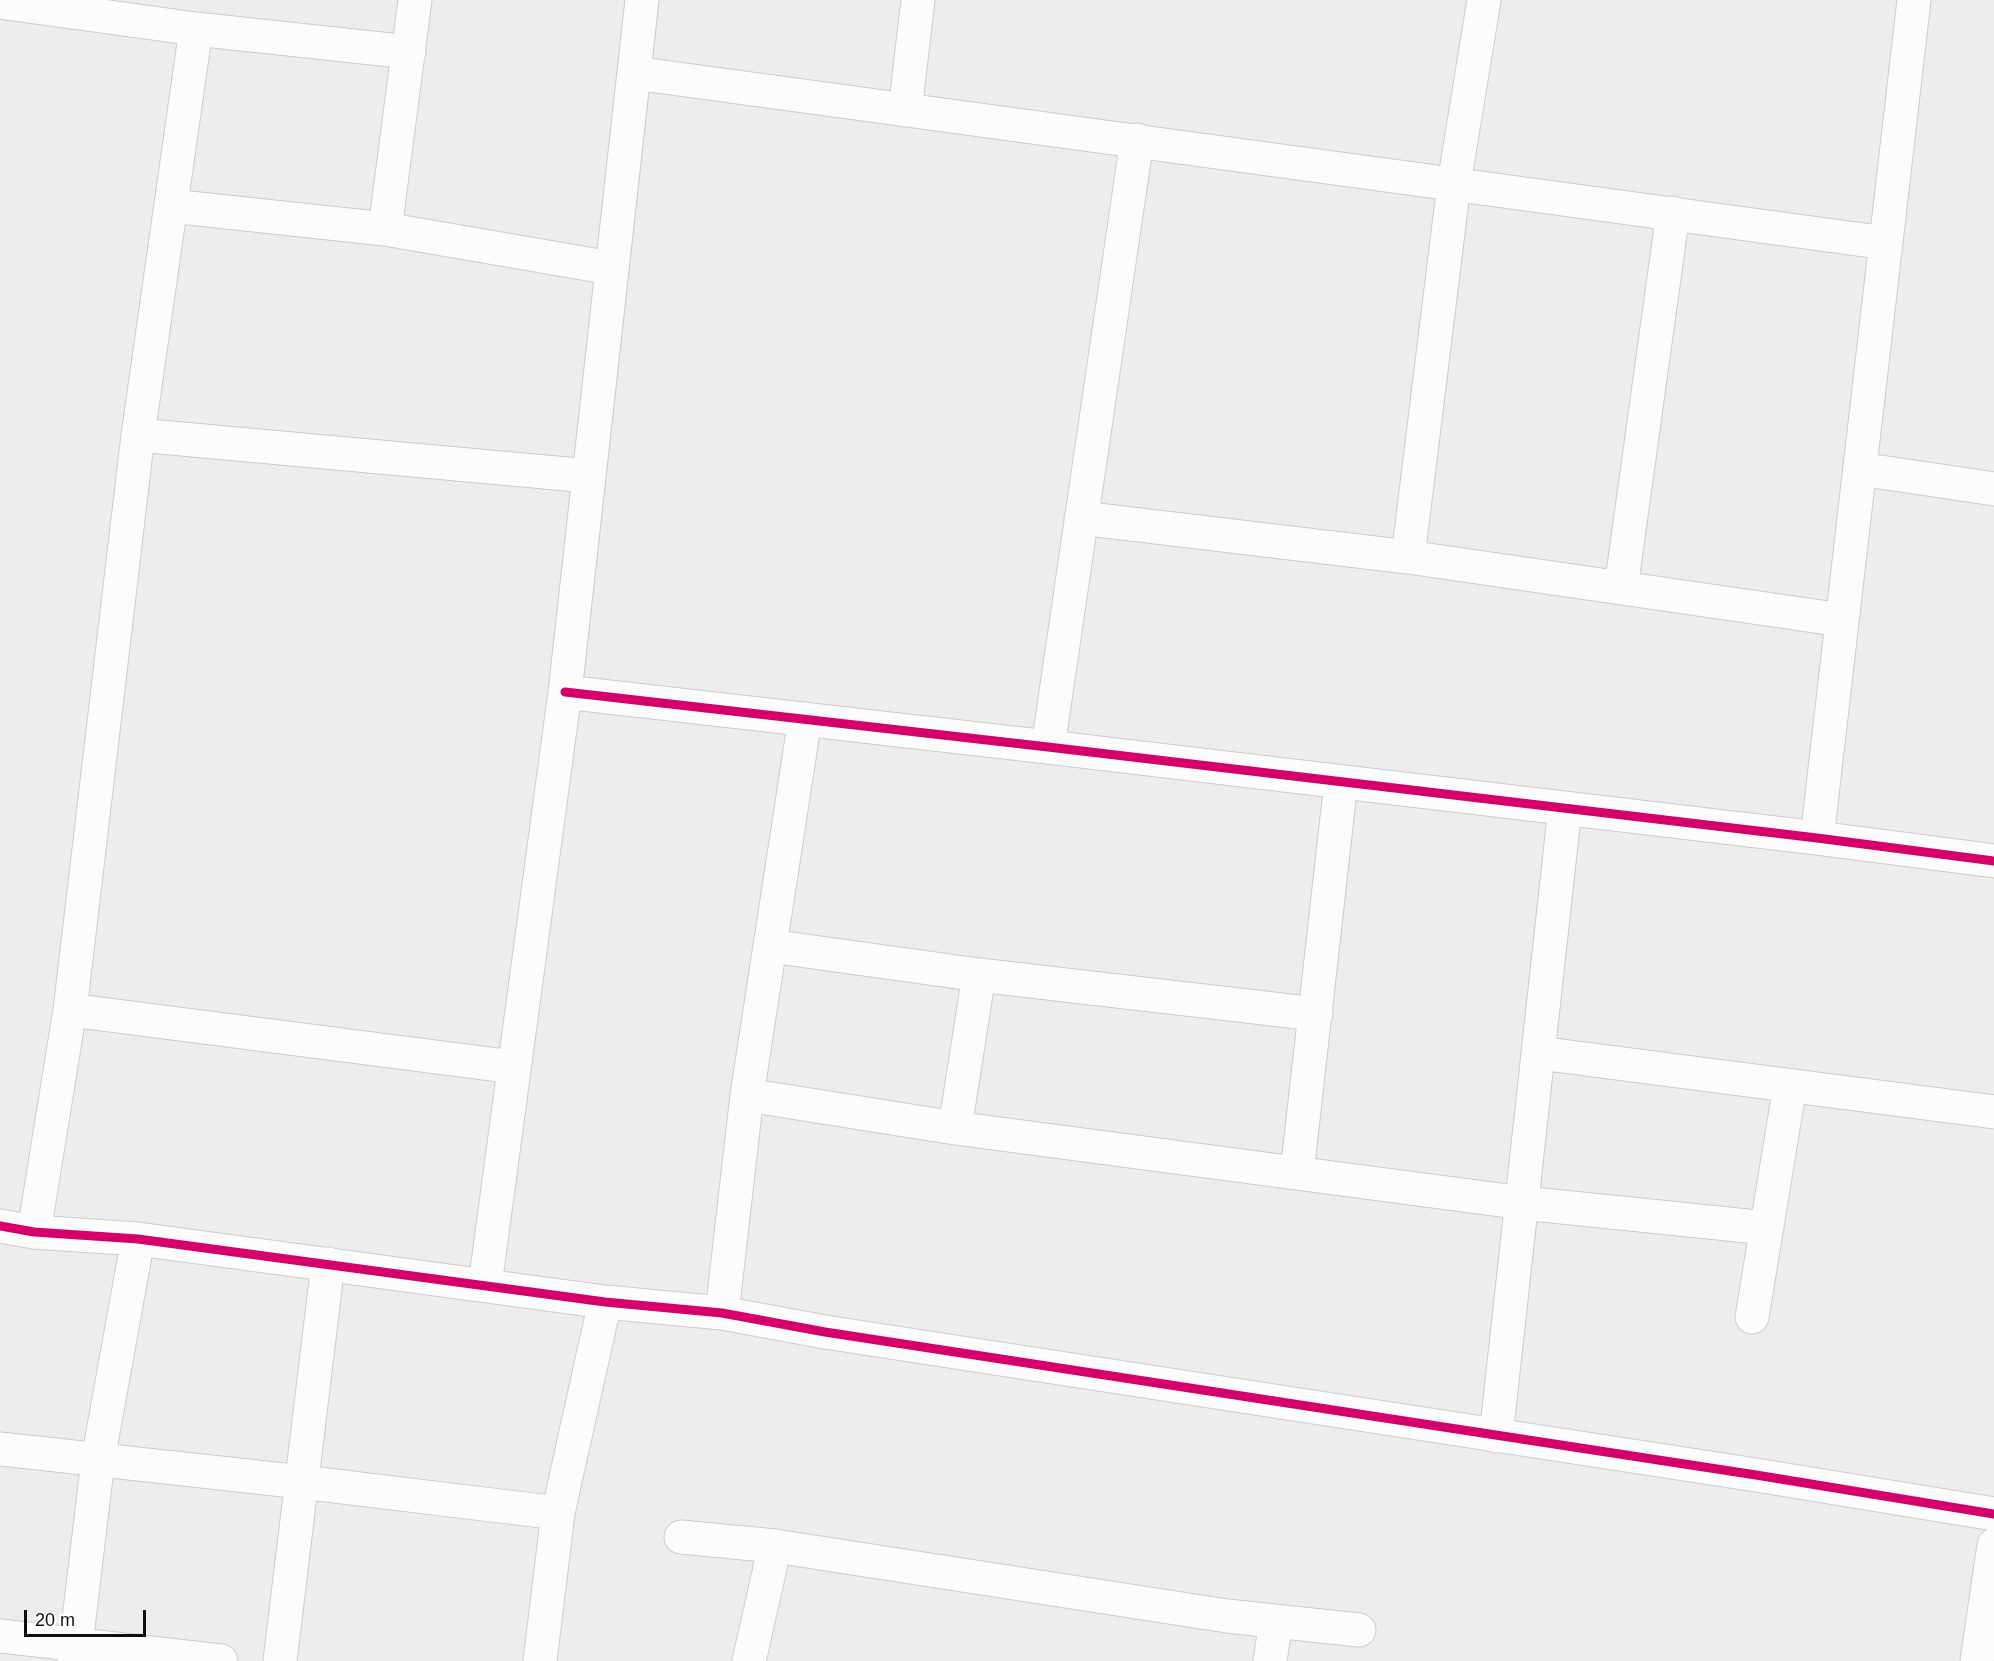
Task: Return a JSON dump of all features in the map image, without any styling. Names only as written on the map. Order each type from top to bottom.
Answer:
[{"type":"street","points":[[385,229],[415,0]]},
{"type":"street","points":[[485,1285],[565,692],[642,0]]},
{"type":"street","points":[[905,110],[918,0]]},
{"type":"street","points":[[1408,557],[1454,184],[1484,0]]},
{"type":"street","points":[[1817,838],[1912,0]]},
{"type":"street","points":[[0,2],[196,29],[409,52]]},
{"type":"street","points":[[34,1232],[70,1010],[138,435],[196,29]]},
{"type":"street","points":[[634,73],[1886,243]]},
{"type":"street","points":[[1048,747],[1137,140]]},
{"type":"street","points":[[171,206],[385,229],[611,268]]},
{"type":"street","points":[[1621,588],[1673,213]]},
{"type":"street","points":[[138,435],[589,476]]},
{"type":"street","points":[[1860,470],[1994,489]]},
{"type":"street","points":[[1081,518],[1408,557],[1842,620]]},
{"type":"street","points":[[565,692],[1564,808],[1994,861]]},
{"type":"street","points":[[722,1313],[747,1095],[806,719]]},
{"type":"street","points":[[1297,1173],[1341,782]]},
{"type":"street","points":[[1496,1436],[1564,808]]},
{"type":"street","points":[[770,946],[979,975],[1316,1014]]},
{"type":"street","points":[[955,1128],[979,975]]},
{"type":"street","points":[[70,1010],[514,1067]]},
{"type":"street","points":[[1539,1053],[1994,1112]]},
{"type":"street","points":[[1752,1317],[1790,1086]]},
{"type":"street","points":[[747,1095],[955,1128],[1523,1203],[1767,1228]]},
{"type":"street","points":[[0,1226],[34,1232],[138,1239],[605,1302],[722,1313],[825,1332],[1756,1475],[1994,1514]]},
{"type":"street","points":[[74,1653],[98,1460],[138,1239]]},
{"type":"street","points":[[280,1661],[328,1264]]},
{"type":"street","points":[[540,1661],[558,1513],[605,1302]]},
{"type":"street","points":[[0,1449],[558,1513]]},
{"type":"street","points":[[681,1537],[775,1546],[1227,1616],[1359,1630]]},
{"type":"street","points":[[1977,1661],[1994,1545]]},
{"type":"street","points":[[749,1661],[775,1546]]},
{"type":"street","points":[[1270,1661],[1276,1622]]},
{"type":"street","points":[[0,1636],[74,1653],[221,1661]]},
{"type":"cycle path","points":[[565,692],[1048,747],[1994,861]]},
{"type":"cycle path","points":[[0,1226],[34,1232],[138,1239],[605,1302],[722,1313],[825,1332],[1756,1475],[1994,1514]]}]
